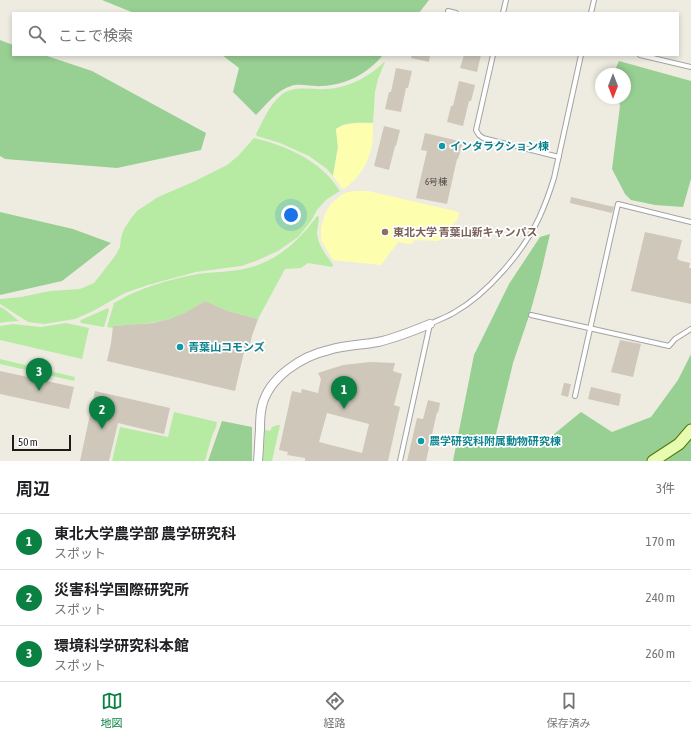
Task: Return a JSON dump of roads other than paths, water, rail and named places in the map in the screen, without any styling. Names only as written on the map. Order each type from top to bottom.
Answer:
[{"type":"street","points":[[258,461],[262,405],[269,390],[285,372],[314,355],[329,350],[379,342],[430,324]]},
{"type":"street","points":[[653,461],[679,444],[691,430]]},
{"type":"lane","points":[[503,12],[506,0]]},
{"type":"lane","points":[[591,12],[594,0]]},
{"type":"lane","points":[[448,11],[452,12]]},
{"type":"lane","points":[[493,56],[476,130],[479,135],[483,138],[559,157]]},
{"type":"lane","points":[[400,461],[430,324],[455,312],[470,302],[507,266],[524,244],[538,219],[550,189],[559,157],[581,56]]},
{"type":"lane","points":[[644,56],[691,67]]},
{"type":"lane","points":[[575,396],[618,204],[691,222]]},
{"type":"lane","points":[[531,314],[669,346],[675,339],[691,329]]},
{"type":"place","name":"インタラクション棟","points":[[442,146]]},
{"type":"place","name":"東北大学 青葉山新キャンパス","points":[[385,232]]},
{"type":"place","name":"青葉山コモンズ","points":[[180,347]]},
{"type":"place","name":"環境科学研究科本館","points":[[39,391]]},
{"type":"place","name":"東北大学農学部 農学研究科","points":[[344,409]]},
{"type":"place","name":"災害科学国際研究所","points":[[102,429]]},
{"type":"place","name":"農学研究科附属動物研究棟","points":[[421,441]]}]
